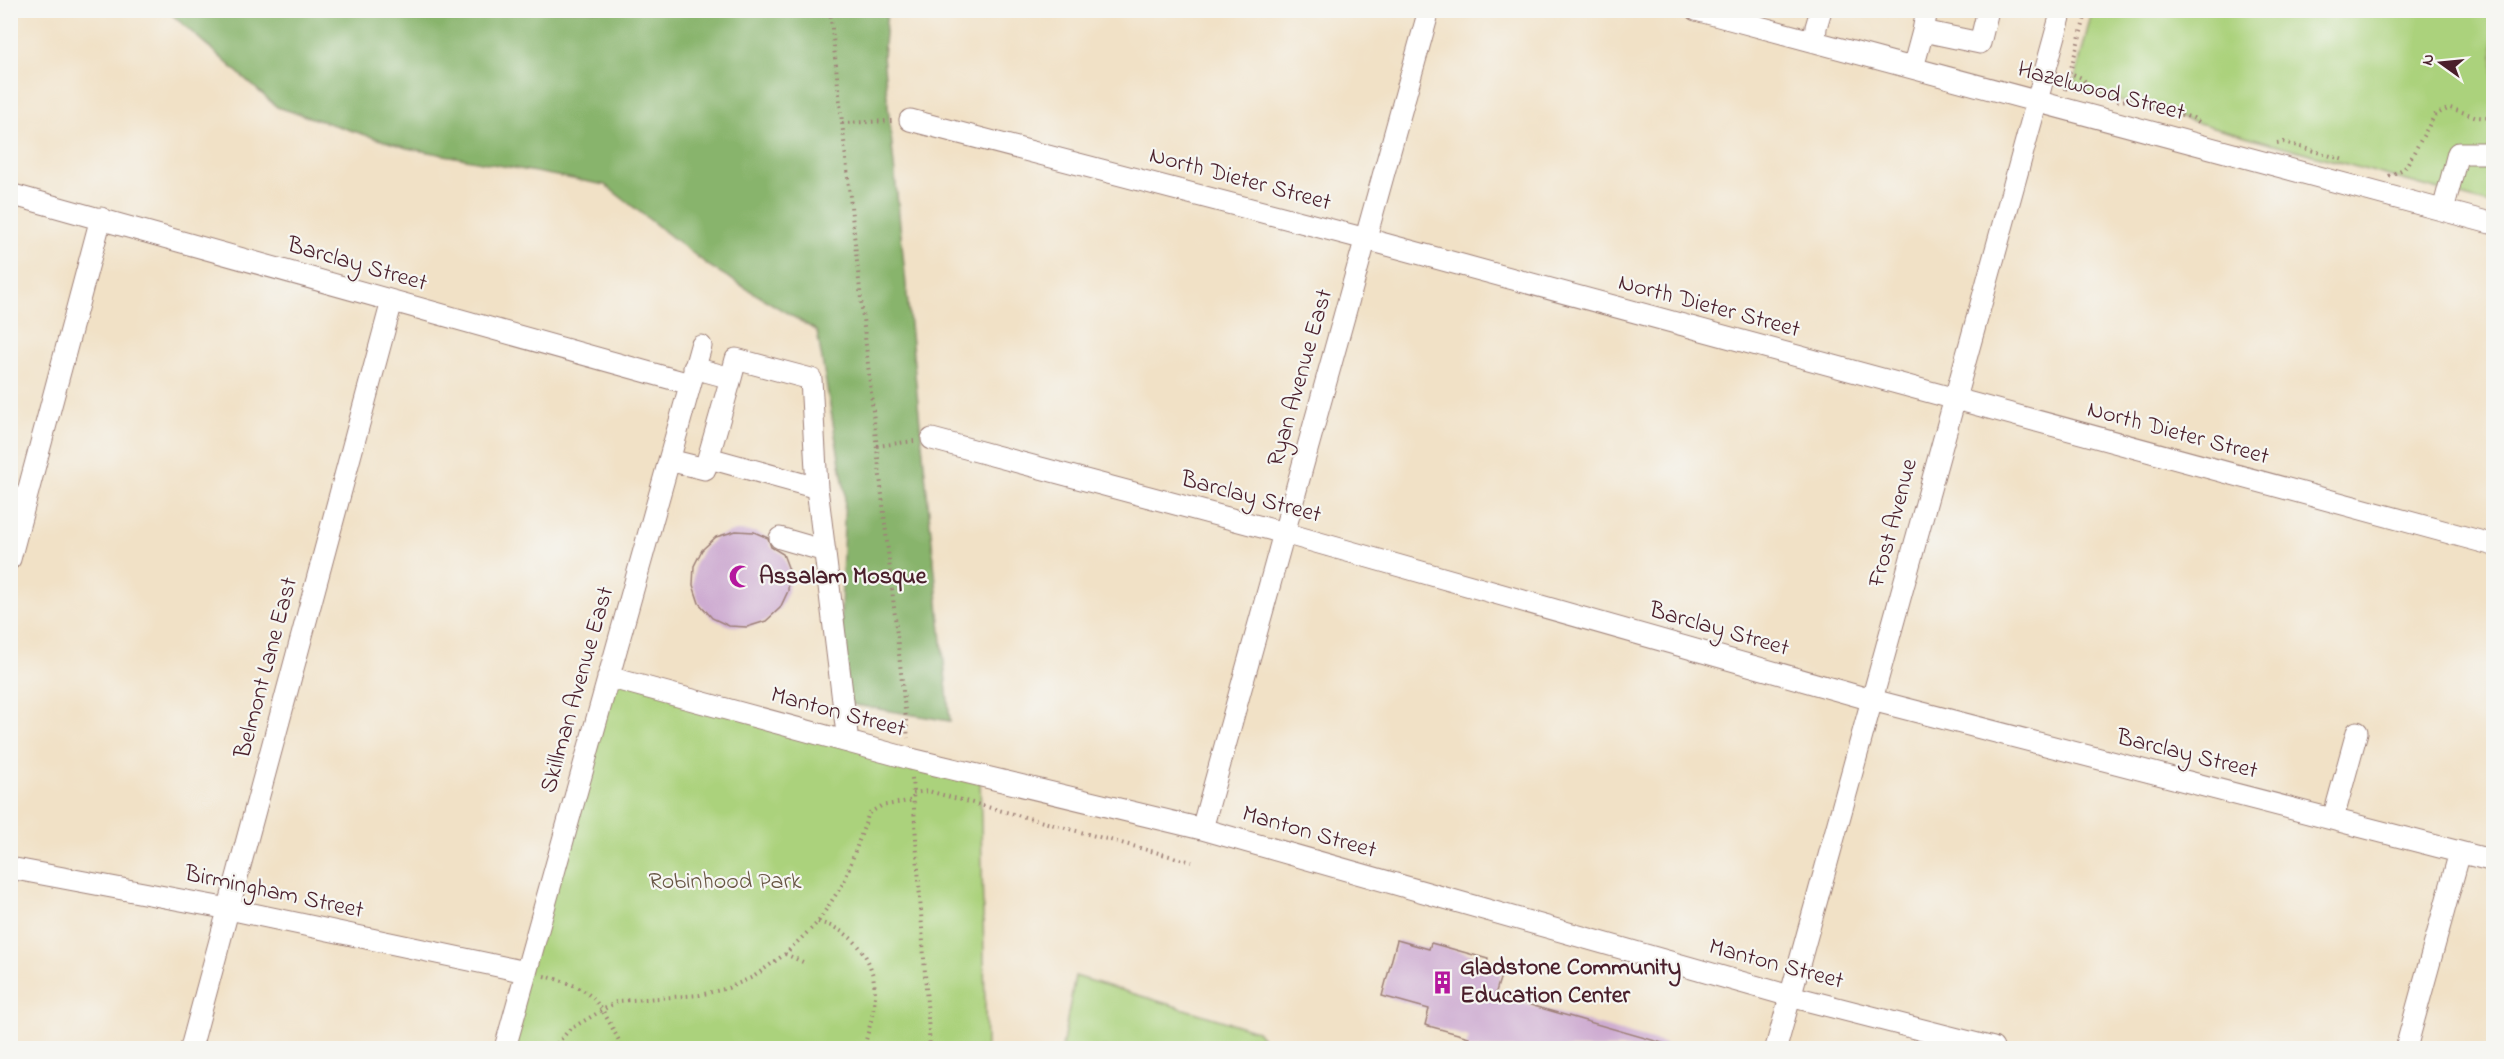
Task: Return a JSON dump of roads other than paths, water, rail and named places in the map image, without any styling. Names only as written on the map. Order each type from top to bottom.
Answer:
[{"type":"street","name":"Ryan Avenue East","points":[[1202,829],[1429,10]]},
{"type":"street","name":"Hazelwood Street","points":[[1696,10],[2493,225]]},
{"type":"street","points":[[1815,42],[1821,10]]},
{"type":"street","points":[[1913,68],[1925,21],[1980,43],[1988,10]]},
{"type":"street","name":"Frost Avenue","points":[[1776,1048],[2062,10]]},
{"type":"street","name":"North Dieter Street","points":[[910,120],[1366,240],[2493,545]]},
{"type":"street","points":[[2443,210],[2458,153],[2493,153]]},
{"type":"street","name":"Barclay Street","points":[[10,194],[392,301],[692,376],[731,378]]},
{"type":"street","points":[[10,559],[101,219]]},
{"type":"street","name":"Belmont Lane East","points":[[191,1048],[392,301]]},
{"type":"street","name":"Skillman Avenue East","points":[[505,1048],[701,346]]},
{"type":"street","points":[[669,460],[705,470],[736,359],[811,379],[817,488],[848,742]]},
{"type":"street","name":"Barclay Street","points":[[932,439],[1284,532],[1872,700],[2493,861]]},
{"type":"street","points":[[709,458],[817,488]]},
{"type":"street","points":[[780,538],[825,551]]},
{"type":"street","name":"Manton Street","points":[[609,677],[911,759],[1202,829],[1790,996],[1993,1048]]},
{"type":"street","points":[[2333,819],[2357,732]]},
{"type":"street","points":[[2406,1048],[2460,852]]},
{"type":"street","name":"Birmingham Street","points":[[10,868],[229,909],[525,972]]},
{"type":"place","name":"Assalam Mosque","points":[[741,577]]},
{"type":"place","name":"Gladstone Community Education Center","points":[[1442,982]]},
{"type":"park label","name":"Robinhood Park","points":[[725,882]]}]
